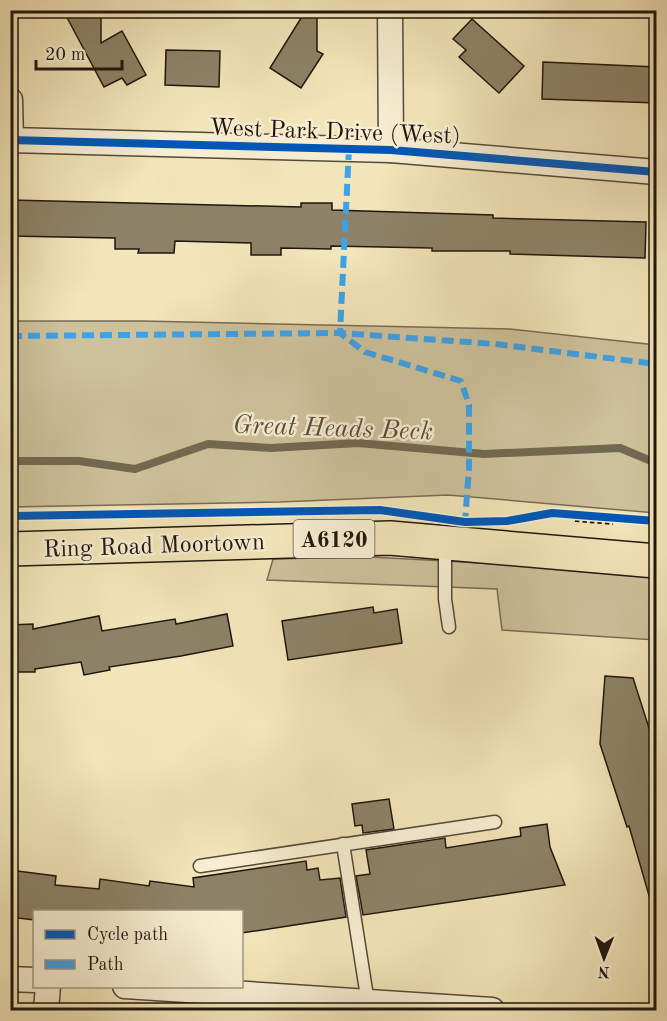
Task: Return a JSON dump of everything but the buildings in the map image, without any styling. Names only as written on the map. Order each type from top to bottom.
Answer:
[{"type":"highway","name":"Ring Road Moortown","points":[[10,549],[390,538],[657,561]]},
{"type":"street","points":[[390,10],[391,150]]},
{"type":"street","points":[[10,100],[11,141]]},
{"type":"street","name":"West Park Drive (West)","points":[[11,141],[391,150],[657,172]]},
{"type":"street","points":[[10,979],[33,980]]},
{"type":"street","points":[[46,1011],[48,988]]},
{"type":"street","points":[[135,988],[300,1005],[368,1003],[492,1011]]},
{"type":"lane","points":[[446,542],[445,588],[449,627]]},
{"type":"lane","points":[[200,866],[495,822]]},
{"type":"lane","points":[[343,844],[368,1003]]},
{"type":"path","points":[[567,517],[626,518]]},
{"type":"path","points":[[567,517],[614,523]]},
{"type":"shaded area","points":[[11,321],[142,321],[510,329],[656,345],[656,513],[448,495],[280,502],[11,507]]},
{"type":"shaded area","points":[[371,557],[500,564],[656,578],[656,640],[502,630],[497,589],[267,580],[273,559]]},
{"type":"waterway","name":"Great Heads Beck","points":[[10,461],[79,461],[135,469],[208,444],[271,448],[358,443],[484,454],[620,448],[656,463]]},
{"type":"marked path","points":[[349,148],[340,333],[365,352],[461,381],[469,405],[469,468],[465,522]]},
{"type":"marked path","points":[[10,336],[340,333],[495,344],[656,364]]},
{"type":"cycle path","points":[[10,140],[391,150],[656,172]]},
{"type":"cycle path","points":[[10,516],[380,510],[465,522],[507,521],[552,513],[656,521]]}]
